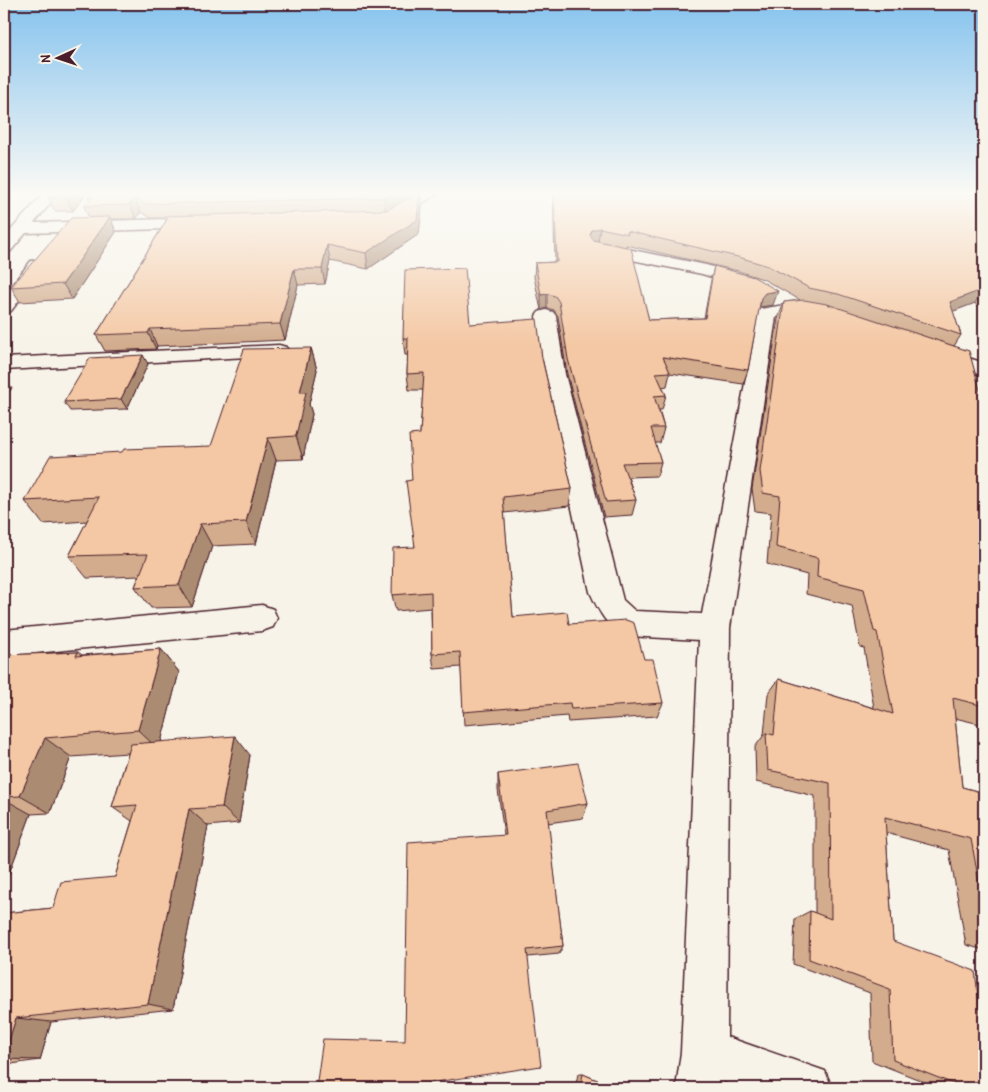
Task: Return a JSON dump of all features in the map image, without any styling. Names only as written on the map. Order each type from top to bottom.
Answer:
[{"type":"street","points":[[598,248],[706,270],[756,285],[778,298],[833,317]]},
{"type":"street","points":[[4,307],[45,256]]},
{"type":"street","points":[[778,298],[767,313],[716,628],[702,1070],[808,1088]]},
{"type":"street","points":[[546,316],[554,374],[605,592],[612,608],[628,623],[716,628]]},
{"type":"street","points":[[918,347],[984,370]]},
{"type":"street","points":[[4,364],[298,350]]},
{"type":"street","points":[[4,643],[262,618]]},
{"type":"building","points":[[48,244],[91,244],[63,284],[11,287]]},
{"type":"building","points":[[152,244],[380,244],[366,253],[327,245],[322,269],[294,269],[280,324],[150,329],[148,333],[96,335]]},
{"type":"building","points":[[556,244],[612,244],[631,248],[649,320],[705,318],[714,266],[754,277],[778,291],[765,293],[761,298],[748,370],[663,357],[670,372],[656,373],[666,395],[654,396],[664,428],[651,428],[661,462],[622,463],[636,500],[606,502],[568,359],[559,302],[555,296],[541,295],[535,263],[557,262]]},
{"type":"building","points":[[682,244],[984,244],[984,289],[950,302],[961,335],[838,294],[809,288],[768,266]]},
{"type":"building","points":[[465,268],[470,324],[537,319],[542,358],[572,489],[503,497],[513,617],[567,612],[569,624],[626,620],[634,623],[644,659],[653,659],[663,703],[571,709],[570,703],[463,712],[460,652],[432,654],[431,592],[392,595],[393,548],[415,547],[406,481],[412,480],[409,435],[420,434],[424,373],[407,374],[408,338],[403,338],[405,270]]},
{"type":"building","points":[[804,300],[827,304],[969,351],[984,404],[984,706],[953,698],[962,787],[984,793],[984,909],[971,839],[885,817],[893,941],[975,971],[984,1043],[984,1088],[964,1088],[893,1060],[890,989],[809,959],[810,911],[831,919],[830,783],[768,770],[766,733],[774,735],[779,679],[893,714],[877,632],[874,631],[864,589],[817,577],[818,558],[776,547],[780,496],[763,493],[760,471],[784,302]]},
{"type":"building","points":[[311,348],[300,392],[306,392],[296,436],[268,438],[246,522],[200,524],[179,585],[135,587],[148,554],[69,556],[99,497],[25,501],[50,456],[122,452],[124,449],[211,446],[244,349]]},
{"type":"building","points":[[143,355],[121,399],[64,402],[90,358]]},
{"type":"building","points":[[161,649],[138,730],[45,738],[20,796],[4,797],[4,655],[78,652],[76,656]]},
{"type":"building","points":[[235,736],[222,807],[189,809],[148,1004],[16,1018],[4,1056],[4,913],[53,908],[61,882],[115,877],[137,805],[112,807],[131,744]]},
{"type":"building","points":[[578,763],[588,803],[547,810],[563,946],[527,950],[541,1066],[416,1085],[415,1088],[316,1088],[323,1039],[405,1041],[408,842],[506,835],[498,774]]},
{"type":"building","points":[[583,1074],[616,1088],[580,1088]]}]
